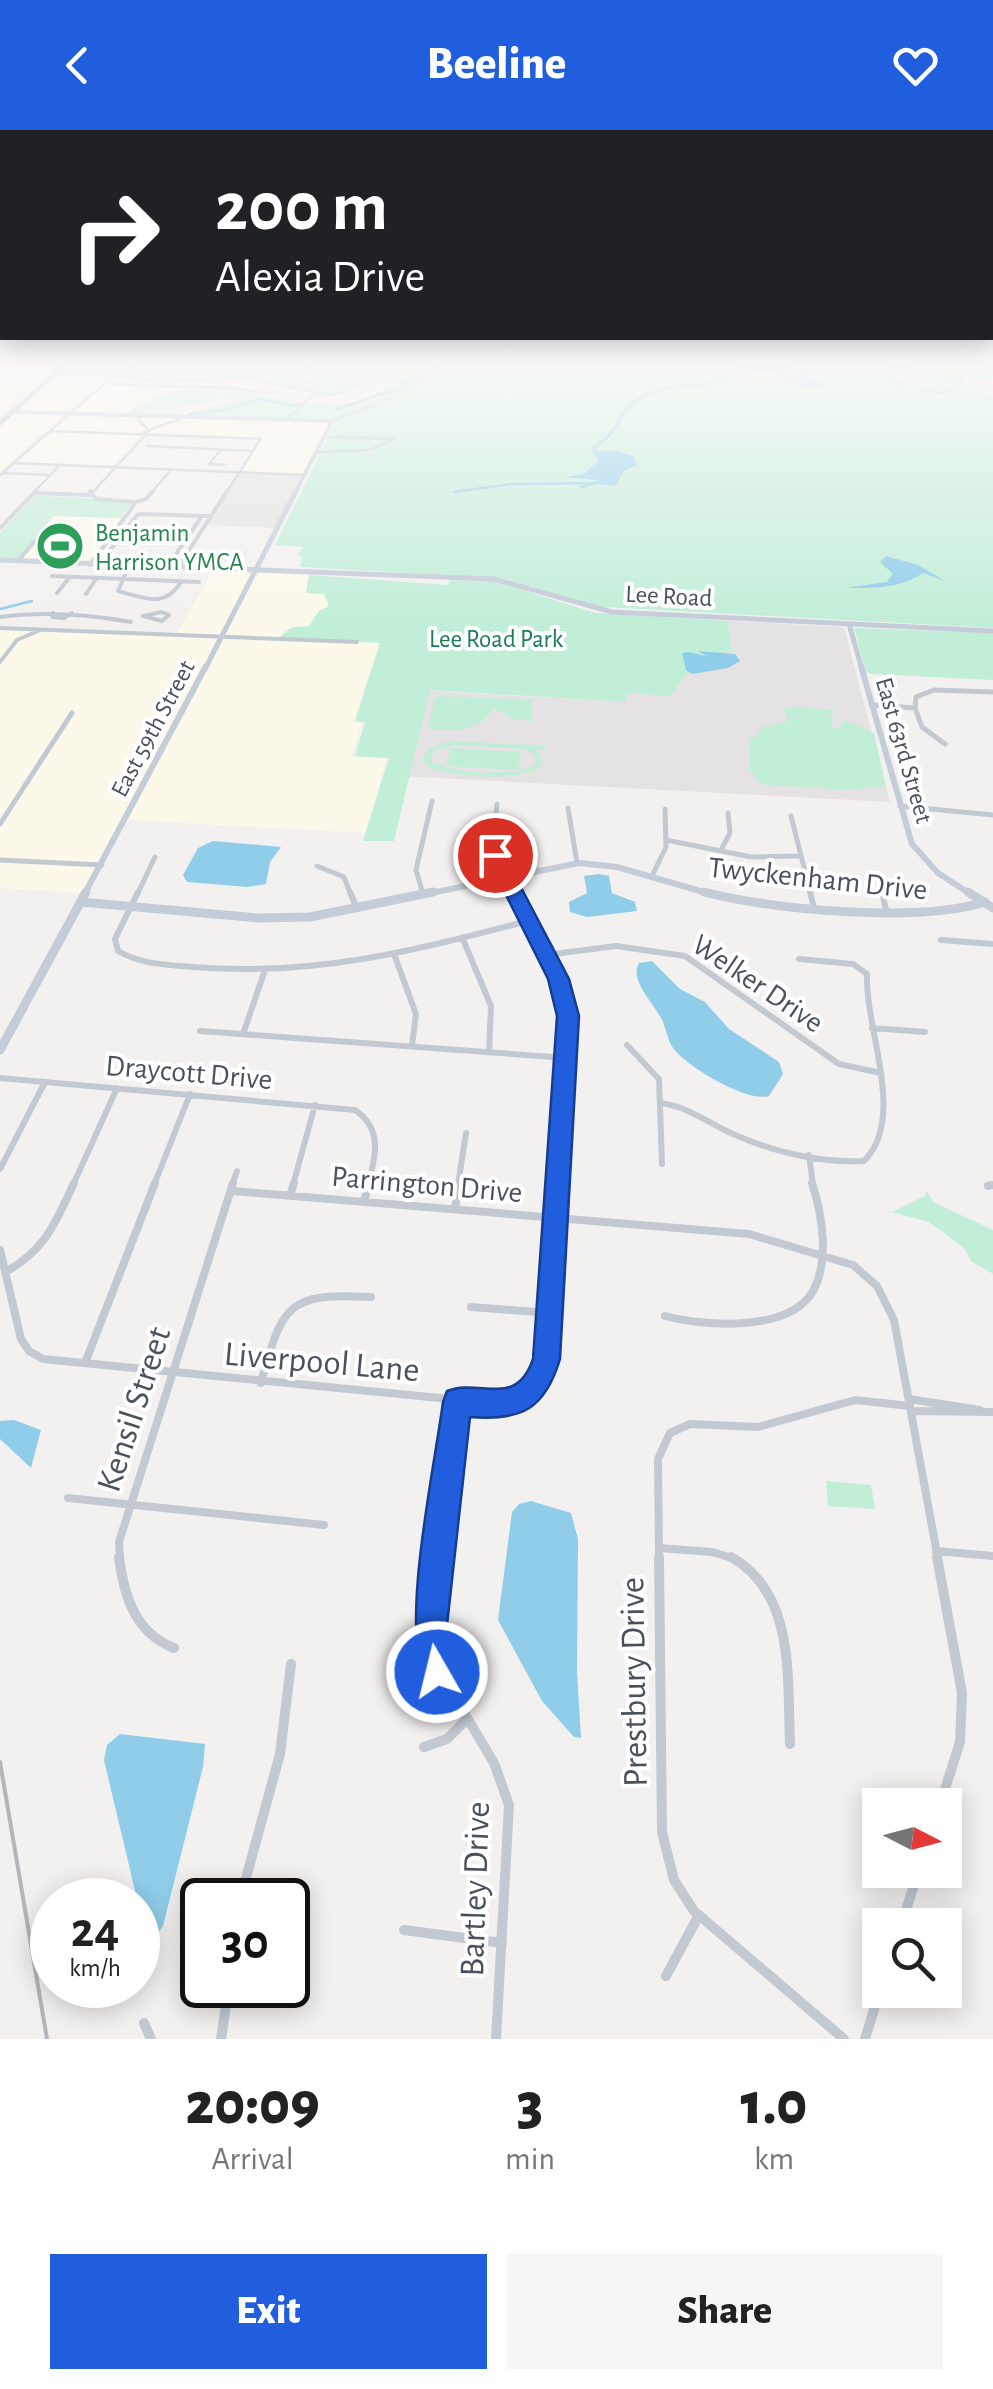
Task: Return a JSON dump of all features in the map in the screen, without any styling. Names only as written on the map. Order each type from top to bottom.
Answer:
[{"type":"street","points":[[1,473],[35,444]]},
{"type":"street","points":[[179,566],[258,444]]},
{"type":"street","name":"East 59th Street","points":[[0,1050],[102,865],[320,444]]},
{"type":"street","points":[[316,451],[352,452],[387,444]]},
{"type":"street","points":[[90,494],[134,446],[254,450]]},
{"type":"street","points":[[222,449],[209,464],[224,465]]},
{"type":"street","points":[[13,463],[304,475]]},
{"type":"street","points":[[0,528],[60,465]]},
{"type":"street","points":[[33,493],[90,494],[98,500],[136,502],[146,499],[170,470]]},
{"type":"street","points":[[1,473],[50,474]]},
{"type":"street","points":[[90,564],[136,502]]},
{"type":"street","points":[[182,581],[172,596],[157,602],[118,591],[129,564],[105,557],[139,514],[211,516]]},
{"type":"street","points":[[148,563],[174,559],[202,516]]},
{"type":"street","points":[[18,560],[35,541]]},
{"type":"street","name":"Lee Road","points":[[0,561],[148,563],[256,570]]},
{"type":"street","name":"Lee Road","points":[[0,561],[49,563]]},
{"type":"street","name":"Lee Road","points":[[148,563],[510,581],[578,606],[612,612],[993,632]]},
{"type":"street","points":[[52,576],[199,582]]},
{"type":"street","points":[[58,593],[70,577]]},
{"type":"street","points":[[86,594],[97,578]]},
{"type":"street","points":[[0,617],[53,612],[52,617],[58,619],[72,614],[131,622]]},
{"type":"street","points":[[124,632],[131,622],[143,616]]},
{"type":"street","name":"East 63rd Street","points":[[849,624],[910,840],[922,860],[990,903]]},
{"type":"street","points":[[4,628],[357,642]]},
{"type":"street","points":[[4,628],[16,633],[17,640]]},
{"type":"street","points":[[0,662],[17,640],[44,630]]},
{"type":"street","points":[[945,744],[923,728],[914,708],[916,697],[930,690],[993,692]]},
{"type":"street","points":[[871,705],[914,708]]},
{"type":"street","points":[[0,824],[72,712]]},
{"type":"street","points":[[424,895],[416,870],[432,801]]},
{"type":"street","points":[[471,1307],[550,1314],[567,1058],[567,1007],[546,955],[495,855],[497,804]]},
{"type":"street","points":[[900,806],[993,816]]},
{"type":"street","points":[[568,808],[577,864]]},
{"type":"street","points":[[652,876],[664,854],[666,809]]},
{"type":"street","points":[[721,850],[730,833],[728,812]]},
{"type":"street","points":[[791,816],[799,856],[810,878],[813,904]]},
{"type":"street","points":[[666,840],[758,858],[799,856]]},
{"type":"street","points":[[155,857],[114,942],[126,958],[265,970],[339,965],[528,921]]},
{"type":"street","points":[[0,860],[102,865]]},
{"type":"street","name":"Twyckenham Drive","points":[[80,905],[279,918],[358,910],[577,864],[619,867],[726,897],[886,910],[963,911],[990,903]]},
{"type":"street","points":[[317,866],[344,877],[358,910]]},
{"type":"street","points":[[879,880],[886,910]]},
{"type":"street","points":[[462,937],[491,1006],[489,1052]]},
{"type":"street","points":[[941,940],[993,944]]},
{"type":"street","name":"Welker Drive","points":[[546,955],[597,945],[663,950],[685,956],[838,1063],[858,1071],[881,1073]]},
{"type":"street","points":[[394,954],[416,1014],[412,1046]]},
{"type":"street","points":[[661,1103],[687,1107],[742,1138],[809,1156],[848,1164],[867,1160],[877,1152],[883,1136],[881,1073],[864,968],[799,958]]},
{"type":"street","points":[[242,1034],[265,970]]},
{"type":"street","points":[[872,1028],[926,1032]]},
{"type":"street","points":[[200,1031],[567,1058]]},
{"type":"street","points":[[627,1045],[657,1075],[662,1164]]},
{"type":"street","name":"Draycott Drive","points":[[0,1078],[352,1109],[373,1119],[378,1142],[364,1202]]},
{"type":"street","points":[[0,1169],[45,1082]]},
{"type":"street","points":[[0,1250],[5,1272],[30,1259],[47,1240],[117,1088]]},
{"type":"street","points":[[84,1364],[190,1094]]},
{"type":"street","points":[[290,1196],[316,1105]]},
{"type":"street","points":[[455,1210],[466,1132]]},
{"type":"street","points":[[665,1316],[724,1326],[795,1308],[813,1291],[820,1209],[808,1173],[809,1156]]},
{"type":"street","name":"Kensil Street","points":[[174,1648],[151,1640],[134,1616],[119,1554],[130,1504],[238,1171]]},
{"type":"street","name":"Parrington Drive","points":[[233,1191],[743,1233],[819,1253],[846,1262],[867,1276],[891,1309],[910,1405]]},
{"type":"street","name":"Liverpool Lane","points":[[5,1272],[26,1348],[43,1359],[458,1402],[505,1404],[533,1390],[546,1366],[550,1314]]},
{"type":"street","points":[[261,1383],[275,1331],[295,1304],[320,1294],[371,1297]]},
{"type":"street","name":"Prestbury Drive","points":[[844,2039],[699,1915],[674,1880],[664,1844],[658,1459],[665,1439],[690,1424],[758,1427],[850,1401],[910,1405]]},
{"type":"street","name":"Bartley Drive","points":[[458,1402],[430,1644],[437,1672],[496,1764],[508,1794],[510,1822],[496,2039]]},
{"type":"street","points":[[945,1788],[963,1718],[961,1683],[910,1405],[975,1414],[993,1412]]},
{"type":"street","points":[[68,1498],[324,1525]]},
{"type":"street","points":[[659,1548],[733,1557],[752,1568],[770,1589],[780,1620],[790,1744]]},
{"type":"street","points":[[936,1551],[993,1556]]},
{"type":"street","points":[[245,1878],[284,1752],[291,1664]]},
{"type":"street","points":[[424,1747],[447,1739],[466,1719]]},
{"type":"street","points":[[666,1976],[699,1915]]},
{"type":"street","points":[[404,1930],[502,1943]]},
{"type":"street","points":[[221,2039],[226,2008]]},
{"type":"street","points":[[864,2039],[874,2008]]},
{"type":"street","points":[[144,2023],[151,2039]]},
{"type":"shaded area","points":[[0,444],[30,444],[0,471]]},
{"type":"shaded area","points":[[36,444],[132,444],[111,466],[15,462]]},
{"type":"shaded area","points":[[259,444],[319,444],[303,474],[242,472]]},
{"type":"shaded area","points":[[240,473],[302,476],[276,528],[207,525]]},
{"type":"shaded area","points":[[53,516],[121,518],[89,561],[19,558]]},
{"type":"shaded area","points":[[212,572],[252,573],[222,635],[177,633]]},
{"type":"shaded area","points":[[258,573],[309,575],[306,593],[324,594],[329,606],[319,611],[309,626],[293,627],[280,637],[380,642],[353,722],[362,723],[351,757],[386,759],[366,833],[128,820]]},
{"type":"shaded area","points":[[728,621],[844,627],[890,802],[400,776],[421,690],[624,702],[626,693],[686,674],[732,650]]},
{"type":"shaded area","points":[[0,630],[218,638],[83,893],[0,888]]},
{"type":"green space","points":[[324,444],[993,444],[993,628],[603,607],[501,578],[300,567],[302,557],[297,554],[305,547],[275,545]]},
{"type":"green space","points":[[36,495],[131,504],[120,518],[53,516],[19,560],[0,559],[0,532]]},
{"type":"green space","name":"Lee Road Park","points":[[309,575],[448,585],[450,580],[495,581],[595,613],[728,621],[732,650],[686,674],[670,696],[627,693],[625,702],[430,690],[394,841],[363,841],[389,758],[355,756],[365,722],[355,721],[380,643],[280,637],[293,627],[309,626],[319,611],[329,606],[324,594],[306,593]]},
{"type":"green space","points":[[854,628],[993,633],[993,680],[866,672]]},
{"type":"green space","points":[[440,696],[532,700],[532,721],[513,719],[494,708],[473,726],[428,728],[435,699]]},
{"type":"green space","points":[[783,709],[833,710],[831,728],[836,730],[845,720],[874,733],[886,786],[848,790],[760,784],[750,770],[749,738],[757,736],[761,728],[784,722],[788,717]]},
{"type":"green space","points":[[449,741],[545,746],[545,750],[537,750],[543,763],[535,769],[505,776],[436,769],[426,765],[423,758],[427,750]],"holes":[[[454,745],[533,753],[537,762],[518,770],[470,771],[432,762],[433,750]]]},
{"type":"green space","points":[[450,748],[521,752],[518,770],[446,766]]},
{"type":"green space","points":[[927,1191],[933,1202],[993,1230],[993,1274],[971,1261],[964,1248],[929,1222],[892,1212],[925,1196]]},
{"type":"green space","points":[[826,1481],[871,1485],[875,1509],[828,1506]]},
{"type":"water","points":[[614,450],[634,456],[637,465],[624,471],[616,486],[597,484],[581,489],[579,486],[599,480],[563,477],[584,474],[598,461],[594,452]]},
{"type":"water","points":[[886,556],[918,565],[945,581],[923,573],[895,585],[845,588],[887,582],[893,574],[880,562]]},
{"type":"water","points":[[698,651],[735,654],[740,661],[728,668],[692,674],[686,670],[682,653],[706,656]]},
{"type":"water","points":[[213,841],[281,847],[270,862],[266,884],[247,887],[187,882],[183,875],[198,848]]},
{"type":"water","points":[[584,876],[609,876],[612,893],[635,902],[637,911],[587,917],[570,912],[569,902],[587,893]]},
{"type":"water","points":[[652,961],[680,989],[705,1002],[729,1029],[779,1062],[783,1074],[769,1096],[732,1089],[690,1064],[673,1048],[637,977],[639,963]]},
{"type":"water","points":[[14,1420],[41,1430],[31,1468],[0,1439],[0,1421]]},
{"type":"water","points":[[531,1501],[571,1513],[578,1539],[581,1738],[574,1737],[542,1701],[498,1620],[512,1512],[519,1504]]},
{"type":"water","points":[[120,1734],[205,1744],[203,1767],[160,1930],[160,1878],[132,1878],[104,1760],[107,1745]]},
{"type":"waterway","points":[[594,452],[598,444]]},
{"type":"waterway","points":[[454,492],[512,484],[592,483]]},
{"type":"waterway","points":[[0,609],[32,601]]},
{"type":"railway","points":[[0,1762],[47,2039]]},
{"type":"place","name":"Benjamin Harrison YMCA","points":[[60,546]]},
{"type":"route","points":[[437,1672],[430,1625],[458,1402],[498,1405],[519,1400],[540,1381],[546,1359],[568,1016],[558,979],[495,855]]}]
